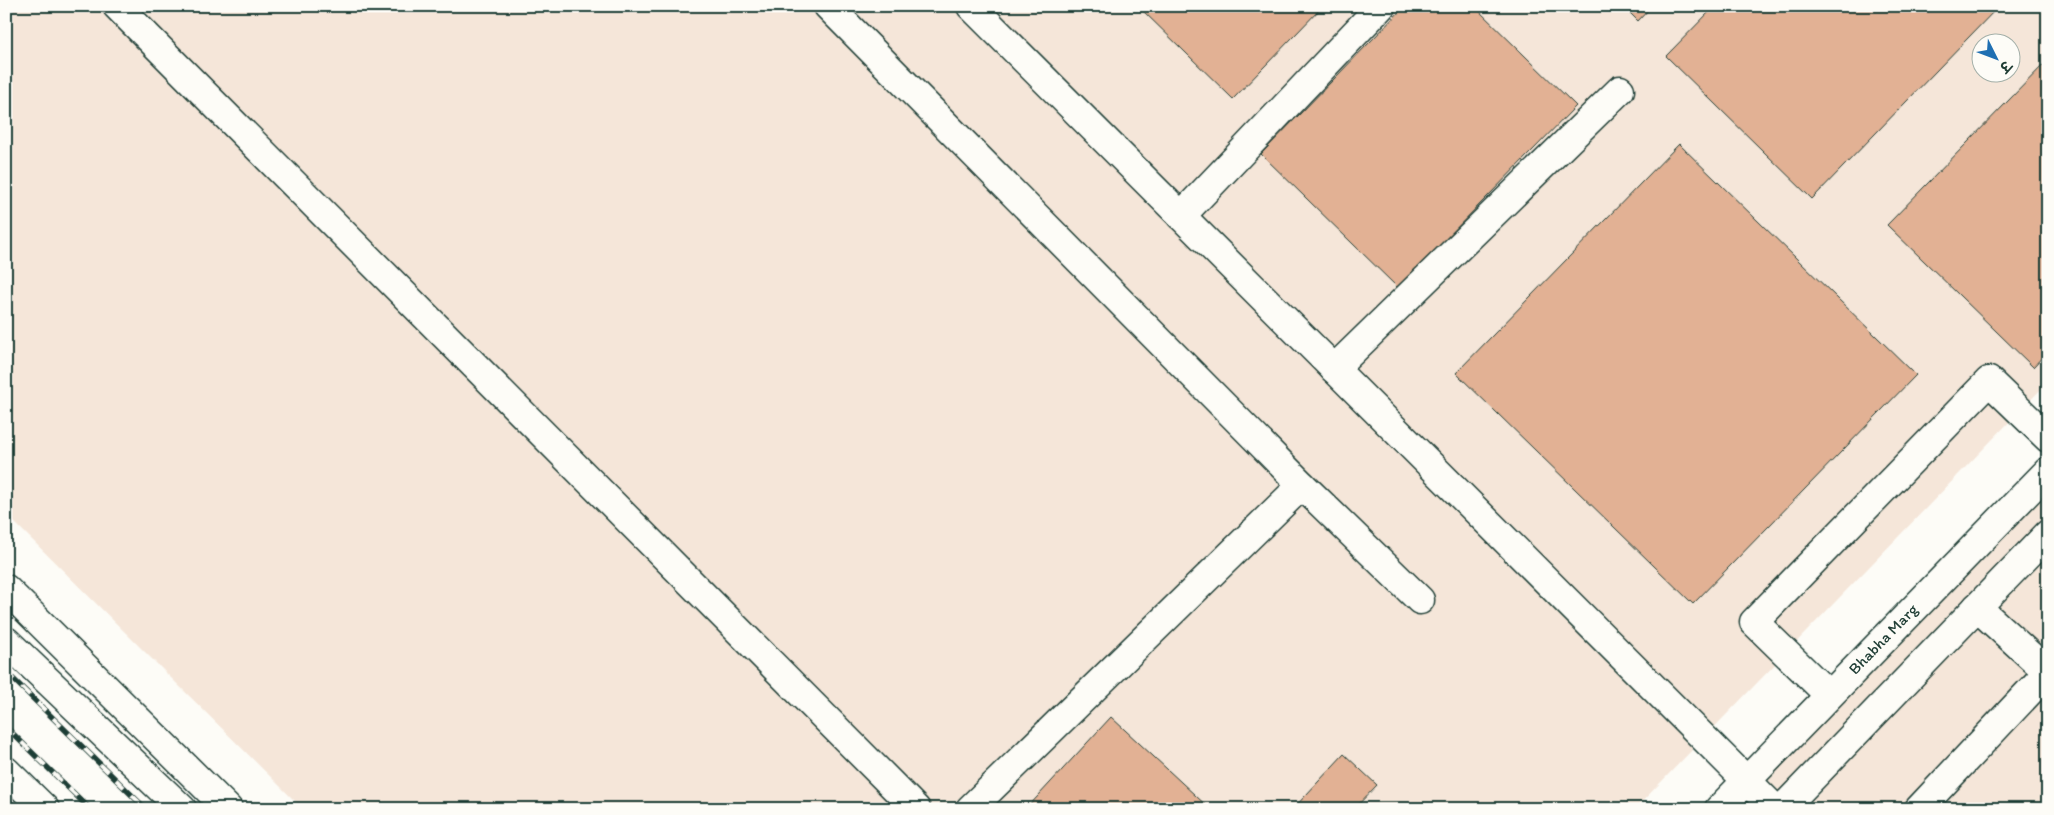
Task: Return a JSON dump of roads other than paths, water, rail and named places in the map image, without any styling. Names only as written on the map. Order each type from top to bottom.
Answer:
[{"type":"street","points":[[117,6],[916,809]]},
{"type":"street","points":[[828,6],[1302,485],[1420,600]]},
{"type":"street","points":[[971,6],[1775,809]]},
{"type":"street","points":[[1181,216],[1381,6]]},
{"type":"street","points":[[1334,369],[1620,90]]},
{"type":"street","points":[[1829,695],[1754,622],[1989,381],[2048,438]]},
{"type":"street","name":"Bhabha Marg","points":[[1719,809],[2048,471]]},
{"type":"street","points":[[970,809],[1302,485]]},
{"type":"street","points":[[1782,809],[2048,534]]},
{"type":"street","points":[[6,588],[228,809]]},
{"type":"street","points":[[1919,809],[2048,672],[1977,607]]},
{"type":"street","points":[[6,640],[182,809]]},
{"type":"street","points":[[6,771],[44,809]]},
{"type":"railway","points":[[6,672],[146,809]]},
{"type":"railway","points":[[6,727],[90,809]]}]
